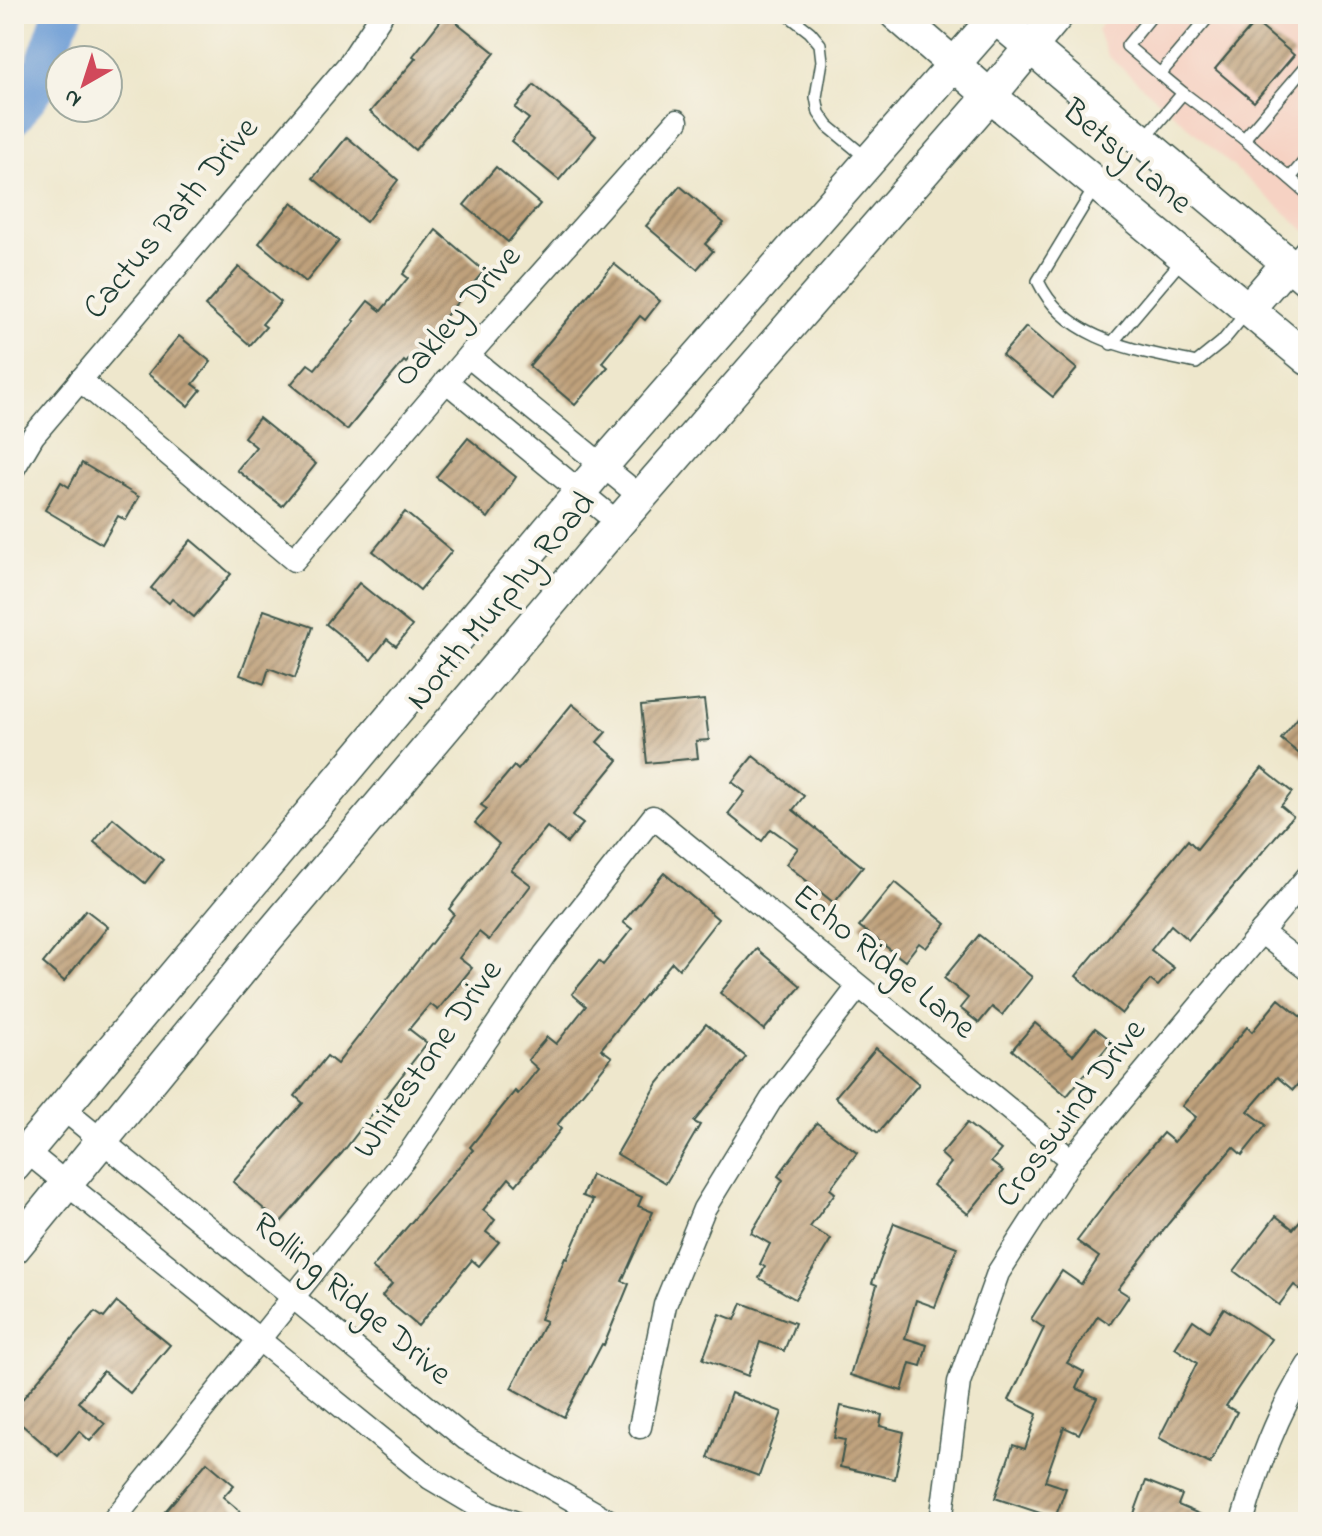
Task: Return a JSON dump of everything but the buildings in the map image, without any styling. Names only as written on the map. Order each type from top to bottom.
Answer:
[{"type":"main road","name":"Betsy Lane","points":[[896,14],[990,96],[1308,359]]},
{"type":"main road","name":"North Murphy Road","points":[[14,1248],[264,942],[618,523],[1058,14]]},
{"type":"main road","name":"North Murphy Road","points":[[20,1159],[602,466],[995,15]]},
{"type":"main road","name":"Betsy Lane","points":[[995,15],[1142,142],[1301,260]]},
{"type":"main road","points":[[1248,309],[1301,260]]},
{"type":"street","name":"Cactus Path Drive","points":[[14,468],[33,436],[349,64],[382,14]]},
{"type":"street","name":"Oakley Drive","points":[[80,380],[294,560],[446,381],[677,121]]},
{"type":"street","points":[[468,356],[641,497]]},
{"type":"street","points":[[446,381],[618,523]]},
{"type":"street","name":"Echo Ridge Lane","points":[[653,817],[1071,1160]]},
{"type":"street","name":"Whitestone Drive","points":[[112,1522],[410,1152],[545,954],[653,817]]},
{"type":"street","name":"Crosswind Drive","points":[[941,1522],[959,1382],[998,1273],[1071,1160],[1308,876]]},
{"type":"street","points":[[1261,932],[1308,969]]},
{"type":"street","points":[[640,1427],[665,1305],[704,1209],[771,1100],[858,987]]},
{"type":"street","name":"Rolling Ridge Drive","points":[[62,1108],[466,1439],[611,1522]]},
{"type":"street","points":[[20,1159],[65,1184],[430,1478],[489,1513],[514,1522]]},
{"type":"street","points":[[1242,1522],[1259,1464],[1293,1389],[1308,1365]]},
{"type":"lane","points":[[787,14],[820,44],[822,61],[816,97],[819,113],[828,126],[870,160]]},
{"type":"lane","points":[[1153,14],[1127,46],[1308,194]]},
{"type":"lane","points":[[1160,74],[1211,14]]},
{"type":"lane","points":[[1244,139],[1308,64]]},
{"type":"lane","points":[[1142,142],[1183,93]]},
{"type":"lane","points":[[1290,178],[1308,157]]},
{"type":"lane","points":[[1097,183],[1038,281],[1045,295],[1075,324],[1111,344],[1196,363],[1222,342],[1248,309]]},
{"type":"lane","points":[[1111,344],[1185,256]]},
{"type":"shaded area","points":[[1110,14],[1308,14],[1308,233],[1107,55],[1097,30]]},
{"type":"waterway","points":[[14,116],[38,84],[64,14]]}]
